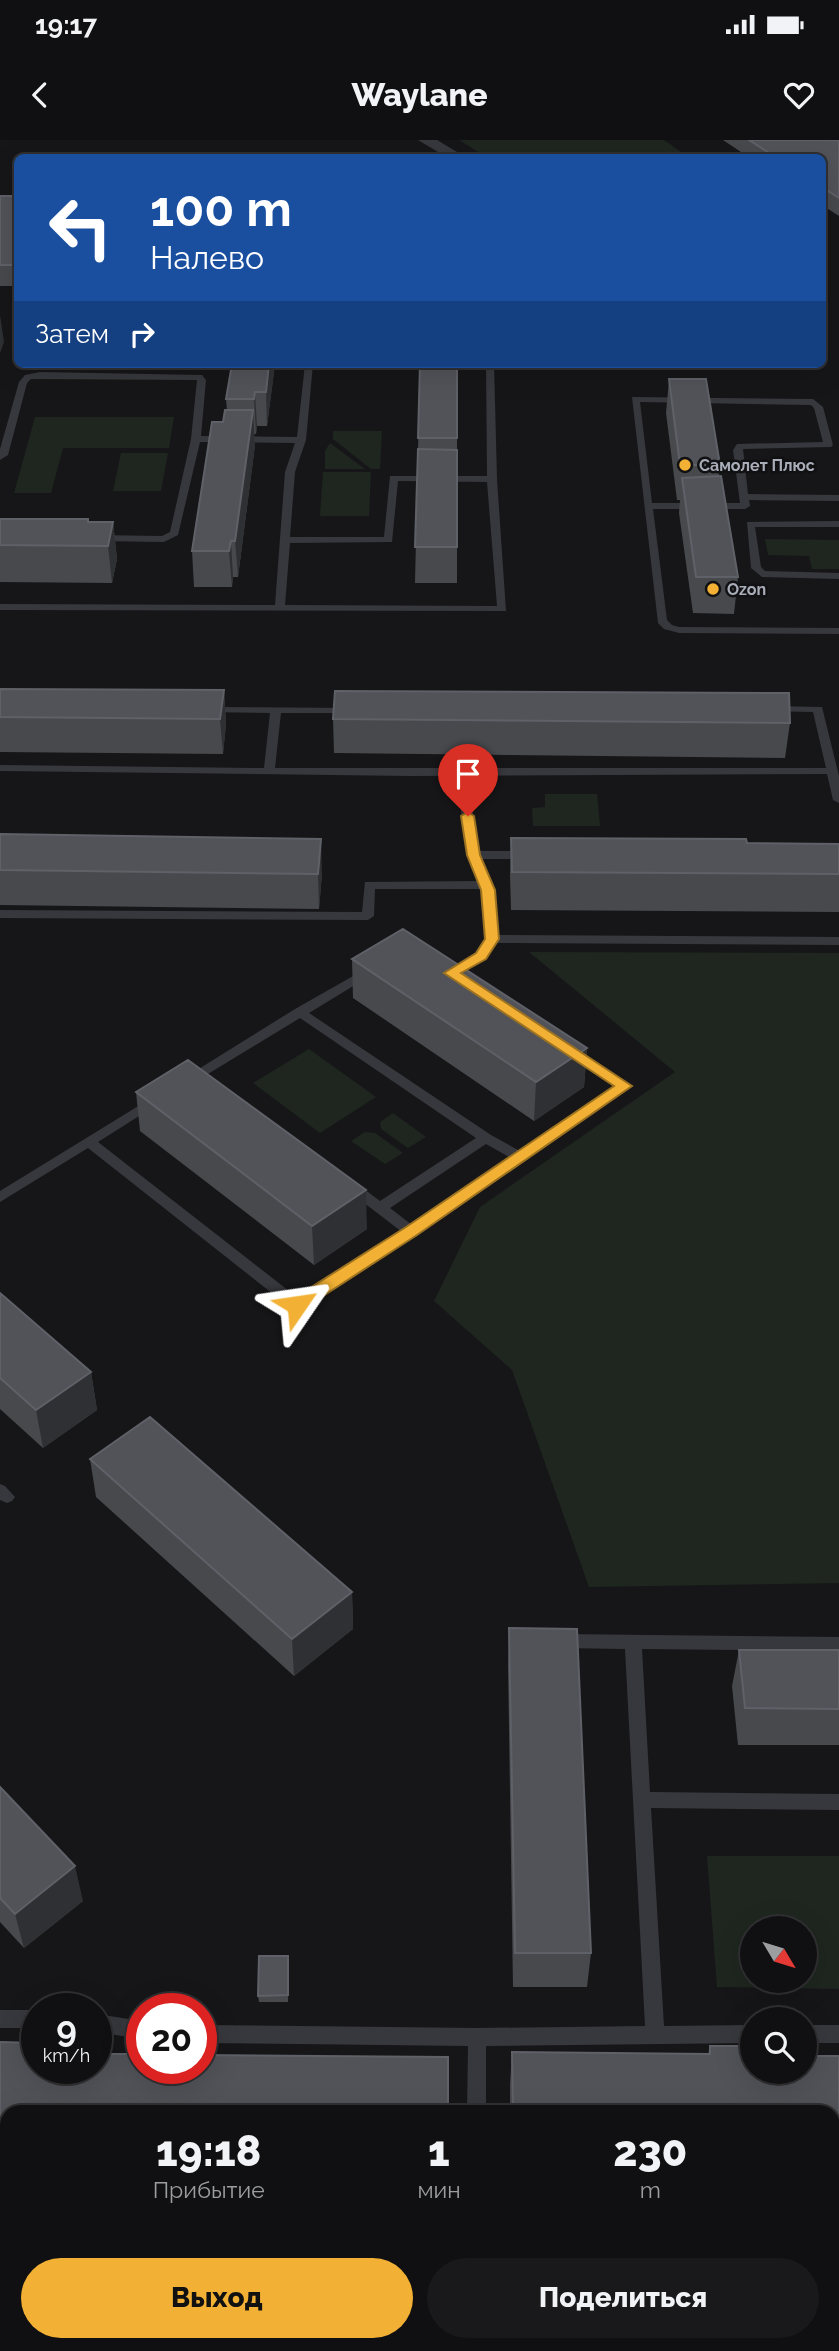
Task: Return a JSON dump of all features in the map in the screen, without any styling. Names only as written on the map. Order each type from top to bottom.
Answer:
[{"type":"street","points":[[426,140],[452,154]]},
{"type":"lane","points":[[280,608],[290,472],[301,440],[309,368]]},
{"type":"lane","points":[[0,607],[502,609],[492,479],[491,368]]},
{"type":"lane","points":[[0,457],[3,455],[23,382],[28,377],[199,377],[202,380],[196,439],[175,533],[164,539],[82,538]]},
{"type":"lane","points":[[828,445],[818,407],[813,402],[635,399],[662,621],[668,628],[839,631]]},
{"type":"lane","points":[[196,439],[301,440]]},
{"type":"lane","points":[[648,506],[746,506],[738,450],[740,446],[828,445],[839,448]]},
{"type":"lane","points":[[286,540],[389,540],[393,478],[492,479]]},
{"type":"lane","points":[[745,497],[839,498]]},
{"type":"lane","points":[[839,524],[750,524],[757,568],[762,574],[839,576]]},
{"type":"lane","points":[[763,709],[818,709],[839,800]]},
{"type":"lane","points":[[193,710],[370,710]]},
{"type":"lane","points":[[269,772],[276,710]]},
{"type":"lane","points":[[0,768],[269,772],[832,771]]},
{"type":"lane","points":[[451,974],[481,956],[492,939],[486,885],[473,855],[465,797]]},
{"type":"lane","points":[[473,855],[541,855]]},
{"type":"lane","points":[[0,914],[368,915],[369,885],[486,885]]},
{"type":"lane","points":[[492,939],[839,941]]},
{"type":"lane","points":[[0,1197],[172,1090],[205,1076],[299,1012],[380,964]]},
{"type":"lane","points":[[299,1012],[486,1138],[520,1157]]},
{"type":"lane","points":[[88,1141],[297,1305],[412,1231],[625,1086],[555,1041]]},
{"type":"lane","points":[[380,1208],[486,1138]]},
{"type":"lane","points":[[343,1180],[412,1231]]},
{"type":"lane","points":[[545,1640],[839,1644]]},
{"type":"lane","points":[[633,1641],[655,2034]]},
{"type":"lane","points":[[642,1800],[839,1802]]},
{"type":"lane","points":[[0,2019],[21,2019]]},
{"type":"lane","points":[[217,2034],[477,2037],[740,2034]]},
{"type":"lane","points":[[817,2034],[839,2034]]},
{"type":"lane","points":[[477,2037],[477,2105]]},
{"type":"shaded area","points":[[459,140],[664,140],[684,154],[481,154]]},
{"type":"shaded area","points":[[35,417],[174,417],[169,448],[63,448],[51,493],[14,493]]},
{"type":"shaded area","points":[[333,431],[382,431],[380,469],[371,469],[333,439]]},
{"type":"shaded area","points":[[330,443],[365,469],[325,469],[325,451]]},
{"type":"shaded area","points":[[121,453],[168,453],[161,491],[113,491]]},
{"type":"shaded area","points":[[323,472],[371,472],[369,516],[320,516]]},
{"type":"shaded area","points":[[765,539],[839,540],[839,569],[812,569],[809,556],[768,555]]},
{"type":"shaded area","points":[[545,794],[597,794],[600,826],[533,826],[532,808],[545,807]]},
{"type":"shaded area","points":[[529,952],[839,953],[839,1583],[589,1587],[512,1370],[434,1301],[480,1207],[675,1072]]},
{"type":"shaded area","points":[[309,1049],[376,1097],[320,1133],[253,1083]]},
{"type":"shaded area","points":[[393,1113],[426,1137],[408,1148],[381,1129],[380,1122]]},
{"type":"shaded area","points":[[365,1132],[375,1133],[403,1153],[385,1164],[351,1141]]},
{"type":"shaded area","points":[[707,1856],[839,1856],[839,1989],[817,1989],[817,1916],[740,1916],[740,1987],[717,1987]]},
{"type":"building","points":[[749,140],[839,140],[839,198],[826,190],[826,154],[771,154]]},
{"type":"building","points":[[0,196],[14,196],[14,265],[0,265]]},
{"type":"building","points":[[231,368],[269,368],[266,392],[255,392],[254,399],[226,399]]},
{"type":"building","points":[[420,368],[457,368],[457,438],[418,438]]},
{"type":"building","points":[[669,379],[706,379],[720,465],[680,465]]},
{"type":"building","points":[[225,410],[253,410],[235,541],[231,541],[229,551],[192,551],[212,422],[223,422]]},
{"type":"building","points":[[418,449],[457,450],[457,547],[415,547]]},
{"type":"building","points":[[721,476],[738,577],[696,577],[682,478]]},
{"type":"building","points":[[0,519],[88,519],[88,522],[113,522],[108,546],[0,545]]},
{"type":"building","points":[[0,689],[224,690],[220,719],[0,717]]},
{"type":"building","points":[[335,691],[789,693],[790,723],[333,719]]},
{"type":"building","points":[[0,834],[321,839],[318,874],[0,870]]},
{"type":"building","points":[[511,838],[746,839],[747,843],[839,844],[839,874],[512,872]]},
{"type":"building","points":[[403,929],[587,1048],[536,1082],[352,959]]},
{"type":"building","points":[[188,1060],[366,1190],[312,1226],[136,1092]]},
{"type":"building","points":[[0,1293],[91,1372],[36,1410],[0,1378]]},
{"type":"building","points":[[150,1417],[352,1592],[292,1639],[90,1459]]},
{"type":"building","points":[[509,1628],[577,1629],[591,1953],[515,1953]]},
{"type":"building","points":[[739,1650],[839,1650],[839,1709],[745,1708]]},
{"type":"building","points":[[0,1787],[75,1866],[15,1914],[0,1898]]},
{"type":"building","points":[[259,1956],[288,1956],[288,1995],[258,1996]]},
{"type":"building","points":[[0,2042],[21,2043],[21,2084],[112,2084],[112,2054],[126,2054],[126,2084],[217,2084],[217,2055],[448,2057],[448,2105],[0,2105]]},
{"type":"building","points":[[710,2046],[740,2046],[740,2084],[817,2084],[817,2056],[839,2056],[839,2105],[513,2105],[512,2052],[710,2054]]},
{"type":"place","name":"Самолет Плюс","points":[[685,465]]},
{"type":"place","name":"Ozon","points":[[713,589]]},
{"type":"route","points":[[297,1305],[412,1231],[625,1086],[451,973],[481,956],[492,939],[488,890],[473,855],[468,816]]}]
